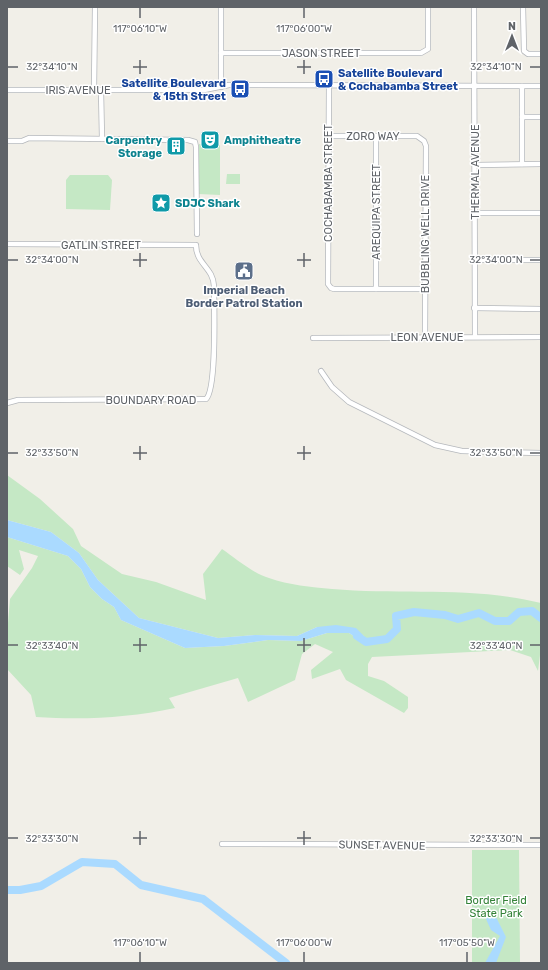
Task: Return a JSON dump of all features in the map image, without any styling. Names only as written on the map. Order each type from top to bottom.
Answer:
[{"type":"street","points":[[94,90],[95,7]]},
{"type":"street","points":[[220,87],[221,7]]},
{"type":"street","name":"JASON STREET","points":[[221,53],[421,53],[428,49],[428,7]]},
{"type":"street","name":"THERMAL AVENUE","points":[[474,7],[476,165],[475,336]]},
{"type":"street","points":[[523,7],[524,51],[532,54],[541,54]]},
{"type":"street","name":"IRIS AVENUE","points":[[7,90],[204,90],[229,85],[541,86]]},
{"type":"street","name":"COCHABAMBA STREET","points":[[329,85],[328,280],[331,288],[334,289],[376,289]]},
{"type":"street","points":[[522,86],[522,164]]},
{"type":"street","points":[[101,90],[102,139]]},
{"type":"street","points":[[522,117],[541,117]]},
{"type":"street","name":"ZORO WAY","points":[[328,136],[418,136]]},
{"type":"street","name":"AREQUIPA STREET","points":[[376,136],[376,289]]},
{"type":"street","name":"BUBBLING WELL DRIVE","points":[[418,136],[424,141],[426,146],[425,336]]},
{"type":"street","points":[[7,141],[22,141],[29,138],[188,140],[194,142],[196,146],[196,234]]},
{"type":"street","points":[[476,165],[541,164]]},
{"type":"street","points":[[475,213],[541,213]]},
{"type":"street","name":"GATLIN STREET","points":[[7,244],[196,245]]},
{"type":"street","name":"BOUNDARY ROAD","points":[[7,402],[18,400],[206,399],[210,394],[214,362],[216,314],[214,281],[211,273],[197,257],[196,245]]},
{"type":"street","points":[[475,260],[541,260]]},
{"type":"street","points":[[376,289],[425,289]]},
{"type":"street","points":[[474,308],[541,309]]},
{"type":"street","name":"LEON AVENUE","points":[[313,338],[425,336],[541,337]]},
{"type":"street","points":[[321,371],[329,384],[350,402],[435,445],[462,452],[541,453]]},
{"type":"street","name":"SUNSET AVENUE","points":[[222,844],[541,845]]},
{"type":"green space","points":[[199,144],[220,145],[220,195],[198,194]]},
{"type":"green space","points":[[227,174],[240,174],[240,184],[226,184]]},
{"type":"green space","points":[[70,175],[108,175],[112,180],[110,210],[66,209],[66,180]]},
{"type":"green space","points":[[7,475],[40,499],[73,529],[81,546],[122,574],[156,582],[206,600],[203,574],[222,549],[263,576],[300,585],[358,591],[489,594],[541,603],[541,647],[538,671],[531,657],[510,650],[372,657],[368,664],[368,676],[384,681],[408,697],[408,708],[404,713],[346,680],[340,669],[312,679],[311,670],[333,652],[315,644],[302,654],[295,680],[248,702],[238,678],[169,698],[175,708],[123,716],[71,718],[36,717],[31,695],[7,669],[7,635],[10,599],[32,568],[38,556],[19,550],[24,569],[20,575],[7,566],[7,537],[68,556],[81,569],[90,587],[102,599],[114,607],[121,620],[185,648],[224,646],[268,640],[301,641],[327,633],[349,633],[365,643],[363,635],[317,627],[297,636],[255,635],[218,638],[139,618],[98,580],[79,553],[51,532],[7,520]]},
{"type":"green space","name":"Border Field State Park","points":[[472,850],[519,850],[520,963],[472,963]]},
{"type":"water","points":[[7,520],[51,532],[79,553],[98,580],[139,618],[218,638],[255,635],[297,636],[317,627],[336,625],[356,628],[363,635],[366,644],[349,633],[327,633],[301,641],[268,640],[224,646],[185,648],[121,620],[114,607],[102,599],[90,587],[81,569],[68,556],[7,537]]},
{"type":"water","points":[[491,911],[506,937],[496,963],[485,963],[500,936],[491,930],[486,919]]},
{"type":"waterway","points":[[357,636],[366,642],[387,639],[397,629],[396,616],[414,612],[445,615],[458,619],[479,613],[495,621],[509,621],[519,612],[532,611],[541,618]]},
{"type":"waterway","points":[[7,890],[20,890],[41,886],[82,862],[115,864],[141,885],[203,899],[286,963]]},
{"type":"place","name":"Satellite Boulevard & Cochabamba Street","points":[[324,79]]},
{"type":"place","name":"Satellite Boulevard & 15th Street","points":[[240,89]]},
{"type":"place","name":"Amphitheatre","points":[[210,140]]},
{"type":"place","name":"Carpentry Storage","points":[[176,146]]},
{"type":"place","name":"SDJC Shark","points":[[161,203]]},
{"type":"place","name":"Imperial Beach Border Patrol Station","points":[[244,271]]}]
